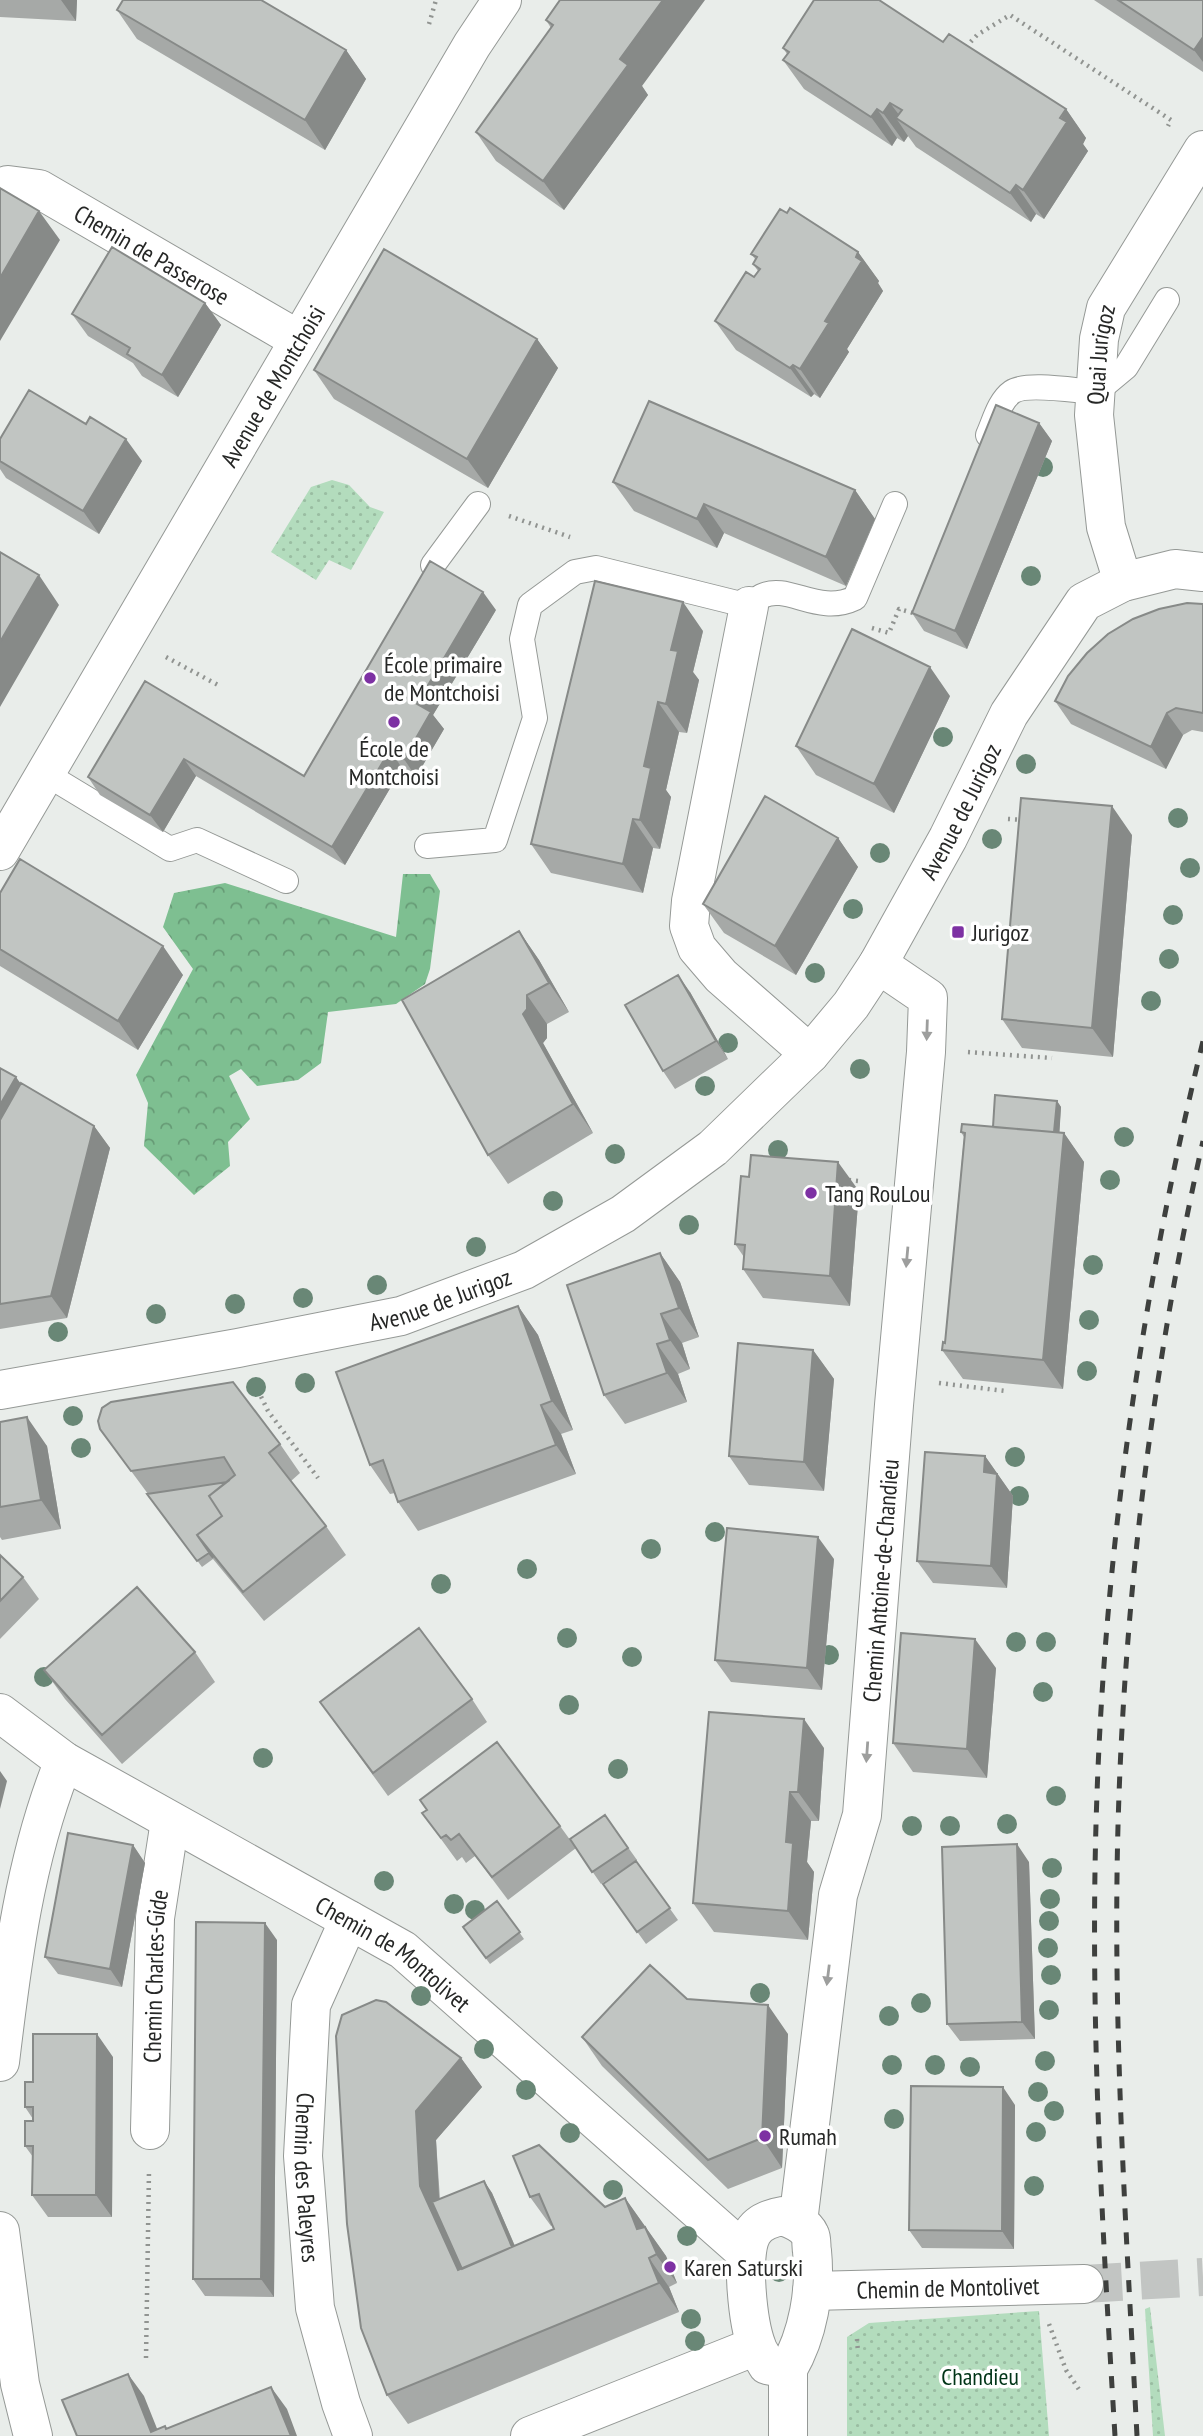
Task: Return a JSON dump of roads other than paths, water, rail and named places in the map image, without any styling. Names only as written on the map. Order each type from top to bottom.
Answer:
[{"type":"street","name":"Avenue de Montchoisi","points":[[0,851],[472,45],[502,0]]},
{"type":"street","name":"Quai Jurigoz","points":[[1123,583],[1106,527],[1094,415],[1099,339],[1106,308],[1203,150]]},
{"type":"street","name":"Chemin de Passerose","points":[[0,187],[39,189],[299,340]]},
{"type":"street","name":"Avenue de Jurigoz","points":[[0,1390],[401,1316],[524,1270],[623,1214],[713,1148],[810,1054],[851,1005],[878,964],[948,838],[1009,714],[1084,602],[1123,583],[1175,569],[1203,572]]},
{"type":"street","points":[[749,606],[691,901],[689,926],[696,948],[721,976],[810,1054]]},
{"type":"street","name":"Chemin Antoine-de-Chandieu","points":[[798,2222],[838,1895],[862,1815],[894,1405],[926,1052],[928,998],[878,964]]},
{"type":"street","name":"Chemin de Montolivet","points":[[0,1713],[64,1761],[403,1950],[745,2252]]},
{"type":"street","points":[[0,2062],[12,1958],[47,1803],[64,1761]]},
{"type":"street","name":"Chemin Charles-Gide","points":[[150,2130],[155,1918],[170,1822]]},
{"type":"street","name":"Chemin des Paleyres","points":[[349,1920],[311,2005],[303,2155],[316,2308],[341,2403],[353,2436]]},
{"type":"street","points":[[788,2369],[768,2365],[757,2346],[747,2298],[745,2252],[752,2232],[767,2219],[783,2216],[798,2222],[810,2235],[813,2261],[808,2315],[797,2355],[788,2369],[789,2436]]},
{"type":"street","points":[[0,2231],[20,2384],[33,2436]]},
{"type":"street","name":"Chemin de Montolivet","points":[[812,2291],[1084,2284]]},
{"type":"street","points":[[530,2436],[757,2346]]},
{"type":"lane","points":[[978,460],[999,408],[1013,391],[1030,387],[1096,393],[1126,367],[1167,300]]},
{"type":"lane","points":[[433,565],[478,504]]},
{"type":"lane","points":[[427,846],[495,840],[534,718],[522,639],[530,605],[557,585],[575,572],[596,568],[749,606],[763,595],[780,593],[825,605],[844,603],[855,598],[895,504]]},
{"type":"lane","points":[[46,774],[170,849],[197,840],[286,881]]},
{"type":"tunnel","points":[[1084,2284],[1203,2277]]},
{"type":"railway","points":[[1115,2436],[1101,2195],[1096,2035],[1095,1874],[1102,1699],[1119,1509],[1145,1321],[1162,1227],[1203,1041]]},
{"type":"railway","points":[[1137,2436],[1118,2036],[1117,1875],[1123,1713],[1136,1548],[1157,1384],[1203,1141]]},
{"type":"place","name":"École primaire de Montchoisi","points":[[370,678]]},
{"type":"place","name":"École de Montchoisi","points":[[394,722]]},
{"type":"place","name":"Jurigoz","points":[[958,932]]},
{"type":"place","name":"Tang RouLou","points":[[811,1193]]},
{"type":"place","name":"Rumah","points":[[765,2136]]},
{"type":"place","name":"Karen Saturski","points":[[670,2267]]},
{"type":"park label","name":"Chandieu","points":[[980,2376]]}]
